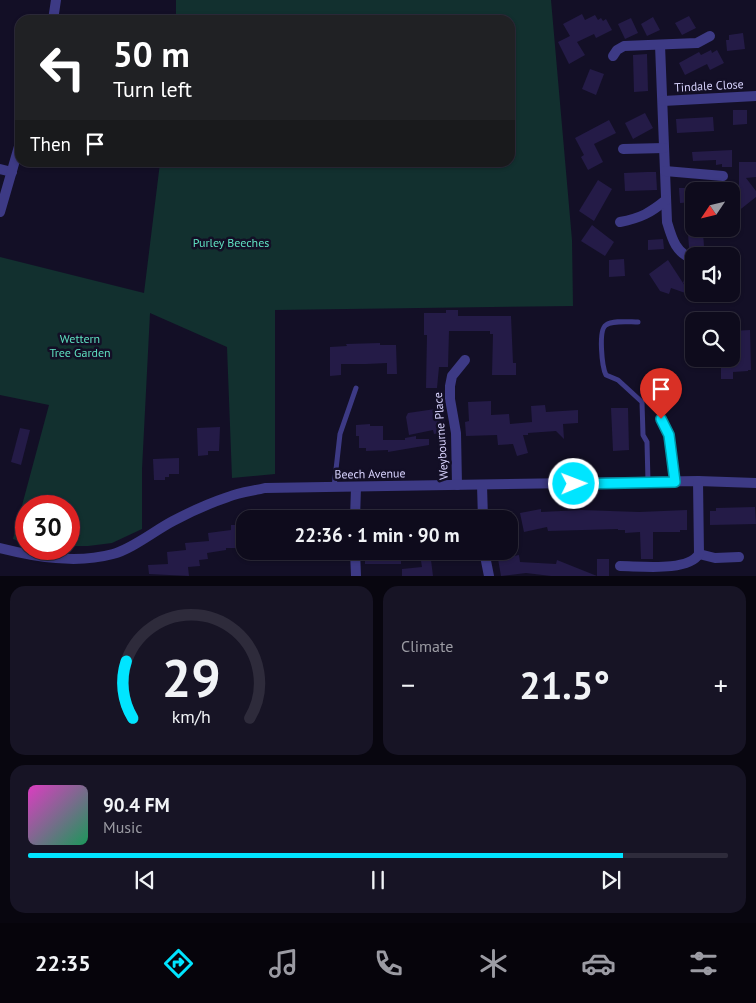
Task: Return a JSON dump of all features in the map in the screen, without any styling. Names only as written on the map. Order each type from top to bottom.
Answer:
[{"type":"street","points":[[54,15],[56,0]]},
{"type":"street","points":[[613,56],[617,50],[624,46],[697,43],[710,36]]},
{"type":"street","name":"Tindale Close","points":[[660,46],[667,222],[671,238],[685,256]]},
{"type":"street","name":"Tindale Close","points":[[663,101],[756,96]]},
{"type":"street","points":[[623,149],[664,148]]},
{"type":"street","points":[[0,212],[15,161]]},
{"type":"street","points":[[0,169],[12,172]]},
{"type":"street","points":[[665,171],[723,176]]},
{"type":"street","points":[[620,222],[637,219],[648,214],[666,200]]},
{"type":"street","name":"Weybourne Place","points":[[457,485],[456,433],[450,386],[452,376],[466,360]]},
{"type":"street","points":[[620,566],[682,565],[694,560],[699,554],[698,481]]},
{"type":"street","name":"Beech Avenue","points":[[0,548],[56,558],[88,558],[114,554],[146,538],[172,521],[228,496],[265,488],[698,481],[756,483]]},
{"type":"street","points":[[482,485],[482,510]]},
{"type":"street","points":[[356,487],[356,510]]},
{"type":"street","points":[[699,554],[710,557],[740,558]]},
{"type":"street","points":[[356,560],[356,576]]},
{"type":"street","points":[[486,560],[489,576]]},
{"type":"lane","points":[[638,322],[610,323],[604,326],[602,332],[603,367],[606,375],[618,380],[642,402],[643,433],[648,442],[648,483]]},
{"type":"lane","points":[[334,487],[340,434],[356,388]]},
{"type":"lane","points":[[671,400],[664,409],[661,419],[669,435],[675,482]]},
{"type":"green space","name":"Purley Beeches","points":[[176,0],[551,0],[572,240],[573,306],[275,310],[275,474],[232,478],[227,347],[150,313],[142,469],[142,529],[112,543],[80,546],[80,495],[25,495],[49,405],[0,395],[0,257],[144,293],[160,167],[515,167],[515,15],[176,15]]},
{"type":"building","points":[[582,14],[585,20],[595,15],[598,20],[601,18],[603,21],[606,19],[612,30],[596,38],[594,34],[577,42],[585,55],[569,64],[558,42],[570,36],[563,24]]},
{"type":"building","points":[[689,16],[696,28],[682,35],[675,23]]},
{"type":"building","points":[[653,17],[660,30],[647,36],[641,24]]},
{"type":"building","points":[[631,18],[638,33],[625,39],[618,24]]},
{"type":"building","points":[[743,33],[745,49],[727,51],[726,40],[729,40],[729,35]]},
{"type":"building","points":[[711,50],[712,53],[717,50],[724,63],[710,70],[707,64],[685,75],[679,63],[699,52],[701,55]]},
{"type":"building","points":[[647,54],[648,91],[634,92],[633,55]]},
{"type":"building","points":[[590,69],[604,74],[596,95],[582,89]]},
{"type":"building","points":[[733,110],[747,110],[747,124],[733,125]]},
{"type":"building","points":[[645,113],[653,128],[633,139],[625,123]]},
{"type":"building","points":[[713,117],[714,131],[677,133],[676,119]]},
{"type":"building","points":[[609,120],[616,133],[594,144],[603,162],[588,170],[581,157],[584,155],[575,138]]},
{"type":"building","points":[[732,150],[732,167],[722,167],[722,164],[716,165],[716,160],[693,161],[692,152]]},
{"type":"building","points":[[739,162],[756,162],[756,177],[746,178],[756,191],[756,197],[740,210],[740,182]]},
{"type":"building","points":[[656,172],[657,190],[625,191],[624,173]]},
{"type":"building","points":[[598,180],[612,189],[594,221],[579,211]]},
{"type":"building","points":[[679,188],[685,188],[685,203],[680,203]]},
{"type":"building","points":[[592,225],[614,242],[605,256],[581,241]]},
{"type":"building","points":[[688,238],[703,238],[704,247],[689,247]]},
{"type":"building","points":[[663,239],[664,249],[648,250],[648,240]]},
{"type":"building","points":[[624,259],[625,276],[609,277],[609,260]]},
{"type":"building","points":[[668,260],[685,286],[685,293],[671,288],[669,294],[660,291],[649,274]]},
{"type":"building","points":[[446,310],[458,310],[458,316],[511,316],[513,363],[516,363],[516,375],[492,375],[493,334],[490,334],[490,331],[449,331],[448,367],[439,367],[437,388],[426,388],[427,335],[424,335],[424,313],[446,313]]},
{"type":"building","points":[[750,330],[751,370],[733,372],[733,379],[721,379],[721,367],[740,367],[740,331]]},
{"type":"building","points":[[380,343],[380,345],[396,345],[397,374],[387,374],[387,363],[341,364],[341,375],[330,376],[330,347],[347,346],[346,344]]},
{"type":"building","points":[[491,401],[491,415],[509,414],[510,424],[532,422],[531,406],[545,405],[546,412],[578,410],[578,423],[563,424],[564,439],[556,431],[523,435],[528,453],[517,456],[513,444],[498,445],[497,435],[466,436],[465,422],[469,421],[468,402]]},
{"type":"building","points":[[442,408],[447,431],[434,434],[433,430],[409,435],[406,417],[408,413]]},
{"type":"building","points":[[611,408],[628,408],[629,450],[613,451]]},
{"type":"building","points":[[370,424],[370,426],[383,426],[383,440],[405,440],[405,438],[416,436],[416,439],[429,439],[429,445],[388,452],[388,450],[366,451],[366,448],[359,448],[359,436],[356,436],[356,425]]},
{"type":"building","points":[[220,427],[219,451],[208,451],[208,455],[198,456],[197,428]]},
{"type":"building","points":[[20,428],[30,430],[21,465],[11,462]]},
{"type":"building","points":[[179,458],[179,474],[169,474],[169,477],[165,477],[165,480],[154,480],[153,459]]},
{"type":"building","points":[[755,507],[756,524],[710,525],[710,511],[716,511],[716,508]]},
{"type":"building","points":[[541,509],[541,512],[687,510],[687,530],[680,530],[680,532],[653,532],[653,559],[641,559],[640,532],[625,533],[625,530],[618,529],[548,531],[547,527],[524,532],[520,513]]},
{"type":"building","points":[[231,525],[236,525],[236,548],[226,548],[226,550],[207,553],[208,559],[199,560],[200,566],[188,567],[189,576],[149,574],[148,565],[168,564],[167,552],[186,550],[185,543],[209,541],[208,533],[231,530]]},
{"type":"building","points":[[518,555],[520,562],[556,564],[557,560],[597,576],[551,576],[526,573],[501,576],[498,560],[518,560]]},
{"type":"building","points":[[597,559],[609,559],[609,576],[597,576]]},
{"type":"building","points":[[365,560],[401,560],[401,564],[365,564]]},
{"type":"building","points":[[431,560],[433,576],[402,576],[402,569],[422,567],[421,561]]},
{"type":"route","points":[[574,484],[675,482],[669,435],[662,425],[661,419]]},
{"type":"park label","name":"Wettern Tree Garden","points":[[80,346]]}]
